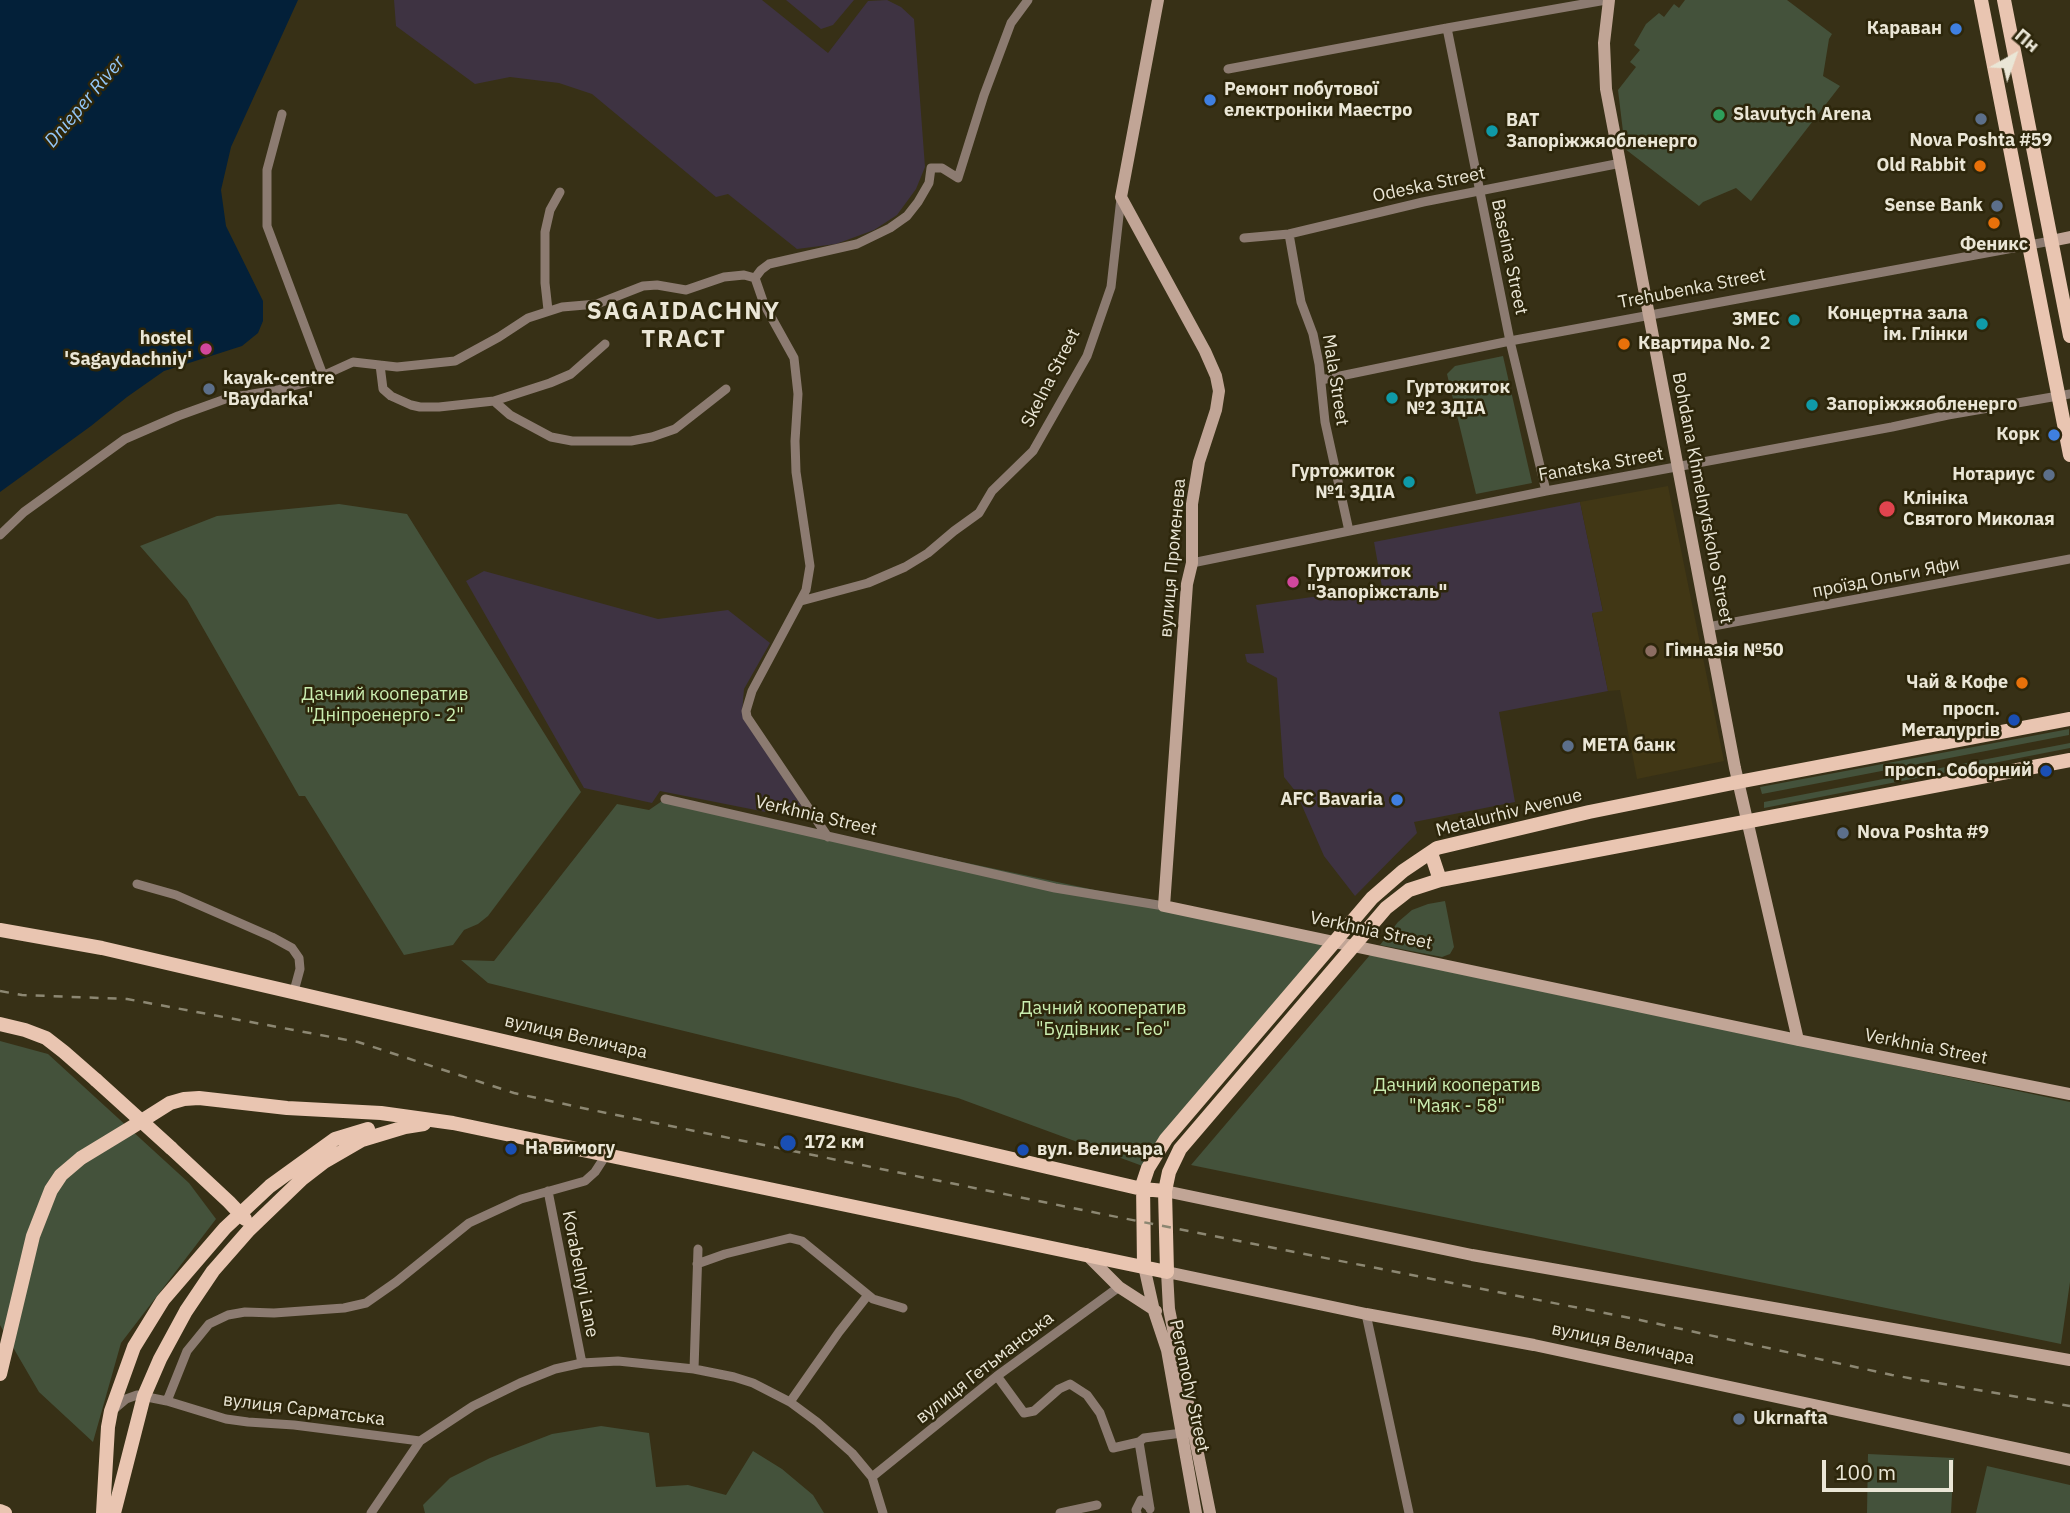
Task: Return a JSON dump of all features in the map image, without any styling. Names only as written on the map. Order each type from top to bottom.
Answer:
[{"type":"main road","points":[[1981,0],[2028,246],[2064,395],[2070,455]]},
{"type":"main road","points":[[2004,0],[2070,336]]},
{"type":"main road","name":"Metalurhiv Avenue","points":[[1144,1266],[1142,1189],[1148,1168],[1166,1139],[1372,898],[1403,871],[1437,849],[1589,812],[2070,719]]},
{"type":"main road","points":[[0,1374],[22,1278],[51,1189],[61,1175],[81,1158],[170,1103],[184,1099],[381,1113],[453,1123],[1167,1272],[1165,1191],[1169,1172],[1180,1149],[1386,908],[1409,890],[1440,880],[2070,761]]},
{"type":"main road","points":[[1431,853],[1440,880]]},
{"type":"main road","name":"вулиця Величара","points":[[0,930],[102,948],[294,991],[1142,1189],[1165,1191]]},
{"type":"main road","points":[[0,1024],[46,1038],[64,1052],[240,1213],[249,1230]]},
{"type":"main road","points":[[103,1513],[108,1427],[127,1364],[148,1322],[163,1300],[225,1228],[271,1186],[335,1139],[378,1126],[453,1123]]},
{"type":"main road","points":[[114,1513],[144,1396],[160,1359],[213,1271],[249,1230],[302,1179],[334,1155],[362,1140],[414,1125]]},
{"type":"street","points":[[755,278],[769,264],[857,244],[890,228],[907,216],[918,202],[929,183],[932,168],[942,168],[958,178],[984,95],[1011,23],[1028,0]]},
{"type":"street","name":"Skelna Street","points":[[801,601],[868,583],[905,567],[928,553],[979,513],[992,491],[1033,452],[1087,356],[1111,287],[1121,197],[1158,0]]},
{"type":"street","points":[[1228,69],[1607,0]]},
{"type":"street","name":"Bohdana Khmelnytskoho Street","points":[[1607,0],[1604,43],[1606,89],[1738,782],[1798,1040]]},
{"type":"street","name":"Baseina Street","points":[[1447,27],[1510,341],[1546,491]]},
{"type":"street","points":[[282,114],[267,170],[268,226],[323,375]]},
{"type":"street","name":"Odeska Street","points":[[1244,238],[1289,234],[1479,190],[1621,163]]},
{"type":"street","points":[[548,310],[545,232],[550,210],[560,192]]},
{"type":"street","name":"вулиця Променева","points":[[1121,197],[1205,351],[1219,391],[1216,410],[1199,463],[1192,504],[1192,563],[1187,584],[1164,906]]},
{"type":"street","name":"Mala Street","points":[[1289,234],[1301,302],[1313,334],[1325,422],[1349,531]]},
{"type":"street","name":"Trehubenka Street","points":[[1321,380],[1510,341],[2070,237]]},
{"type":"street","points":[[0,535],[24,512],[125,439],[228,398],[310,382],[354,362],[411,366],[455,361],[528,318],[548,310],[597,304],[643,286],[657,285],[686,290],[734,275],[755,278]]},
{"type":"street","points":[[755,278],[764,304],[794,358],[799,394],[795,441],[796,472],[810,566],[806,590],[752,691],[746,711],[747,717],[828,837]]},
{"type":"street","points":[[380,365],[383,389],[391,396],[411,405],[439,407],[494,401],[550,383],[571,374],[605,344]]},
{"type":"street","points":[[494,401],[510,415],[551,437],[572,441],[631,441],[675,429],[726,389]]},
{"type":"street","name":"Fanatska Street","points":[[1192,563],[1546,491],[2064,395]]},
{"type":"street","name":"проїзд Ольги Яфи","points":[[1708,627],[2070,559]]},
{"type":"street","name":"Verkhnia Street","points":[[665,799],[1055,888],[1164,906],[1798,1040],[2070,1094]]},
{"type":"street","points":[[137,884],[176,895],[292,947],[299,958],[300,969],[294,991]]},
{"type":"street","points":[[167,1401],[187,1351],[209,1324],[228,1314],[331,1309],[366,1303],[469,1223],[521,1199],[585,1181],[595,1172],[606,1155]]},
{"type":"street","name":"Korabelnyi Lane","points":[[548,1191],[582,1363]]},
{"type":"street","points":[[1165,1191],[1472,1255],[2070,1360]]},
{"type":"street","points":[[697,1264],[790,1238],[802,1241],[868,1296],[903,1308]]},
{"type":"street","points":[[694,1369],[698,1249]]},
{"type":"street","points":[[1086,1254],[1119,1287],[1154,1311],[1169,1309]]},
{"type":"street","name":"Peremohy Street","points":[[1144,1266],[1154,1311],[1167,1350],[1196,1513]]},
{"type":"street","name":"Peremohy Street","points":[[1167,1272],[1169,1309],[1210,1513]]},
{"type":"street","name":"вулиця Величара","points":[[1167,1272],[1366,1314],[1534,1345],[2070,1460]]},
{"type":"street","name":"вулиця Гетьманська","points":[[872,1477],[998,1376],[1119,1287]]},
{"type":"street","points":[[790,1402],[868,1296]]},
{"type":"street","points":[[1366,1314],[1409,1513]]},
{"type":"street","points":[[371,1513],[420,1441],[472,1406],[555,1369],[582,1363],[618,1361],[694,1369],[734,1377],[753,1383],[790,1402],[852,1453],[872,1477],[883,1513]]},
{"type":"street","points":[[998,1376],[1024,1413],[1034,1411],[1059,1389],[1070,1384],[1087,1395],[1100,1412],[1113,1448],[1139,1442],[1144,1438],[1182,1433]]},
{"type":"street","points":[[111,1412],[132,1396],[144,1396]]},
{"type":"street","name":"вулиця Сарматська","points":[[144,1396],[226,1419],[420,1441]]},
{"type":"street","points":[[1139,1442],[1151,1511]]},
{"type":"street","points":[[1137,1513],[1141,1500],[1151,1511]]},
{"type":"street","points":[[1060,1513],[1097,1505]]},
{"type":"shaded area","points":[[394,0],[762,0],[828,53],[868,1],[887,0],[901,7],[914,19],[925,167],[916,189],[897,215],[874,230],[836,244],[797,249],[728,194],[716,197],[592,94],[559,83],[510,77],[475,84],[396,26]]},
{"type":"shaded area","points":[[786,0],[854,0],[833,25],[821,29]]},
{"type":"shaded area","name":"Гімназія №50","points":[[1668,486],[1724,761],[1637,779],[1620,690],[1608,691],[1592,613],[1603,611],[1580,502]]},
{"type":"shaded area","points":[[1580,502],[1603,612],[1592,614],[1608,691],[1499,712],[1515,802],[1414,822],[1417,833],[1355,896],[1324,856],[1296,792],[1284,777],[1277,678],[1247,662],[1245,654],[1264,653],[1256,605],[1382,587],[1374,542]]},
{"type":"shaded area","points":[[484,571],[658,619],[728,610],[770,643],[744,689],[742,713],[811,821],[660,791],[652,803],[584,788],[466,581]]},
{"type":"green space","name":"Slavutych Arena","points":[[1685,0],[1787,0],[1832,34],[1823,76],[1840,86],[1751,201],[1736,188],[1699,206],[1620,145],[1624,140],[1618,90],[1636,67],[1630,62],[1640,50],[1634,45],[1646,24],[1659,13],[1664,17],[1674,4],[1679,8]]},
{"type":"green space","points":[[1503,356],[1532,483],[1476,494],[1447,374],[1455,366]]},
{"type":"green space","name":"Дачний кооператив \"Дніпроенерго - 2\"","points":[[339,504],[407,514],[581,792],[488,916],[464,930],[453,945],[404,955],[305,796],[299,796],[187,600],[140,546],[217,516]]},
{"type":"green space","points":[[2069,729],[2069,735],[1762,794],[1760,787]]},
{"type":"green space","points":[[2070,743],[2070,748],[1764,808],[1764,802]]},
{"type":"green space","name":"Дачний кооператив \"Будівник - Гео\"","points":[[665,799],[1336,941],[1148,1168],[958,1098],[488,983],[461,960],[494,961],[617,804],[649,810]]},
{"type":"green space","points":[[1445,901],[1454,947],[1450,954],[1442,957],[1380,945],[1398,922],[1412,910]]},
{"type":"green space","name":"Дачний кооператив \"Маяк - 58\"","points":[[1370,955],[2070,1102],[2070,1282],[2061,1344],[1191,1165]]},
{"type":"green space","points":[[0,1041],[48,1054],[189,1183],[216,1219],[121,1343],[93,1442],[39,1392],[0,1325]]},
{"type":"green space","points":[[601,1426],[649,1433],[656,1487],[688,1485],[726,1495],[753,1451],[782,1469],[813,1495],[824,1513],[425,1513],[423,1505],[450,1478],[490,1458],[552,1434]]},
{"type":"green space","points":[[1868,1454],[1954,1458],[1951,1513],[1867,1513]]},
{"type":"green space","points":[[1987,1466],[2070,1485],[2070,1513],[1976,1513]]},
{"type":"water","name":"Dnieper River","points":[[0,0],[298,0],[231,147],[221,190],[226,226],[263,301],[263,321],[258,333],[242,346],[164,371],[0,492]]},
{"type":"railway","points":[[0,991],[22,995],[127,999],[358,1042],[514,1093],[587,1109],[1640,1320],[1892,1375],[2070,1406]]},
{"type":"place","name":"Караван","points":[[1956,29]]},
{"type":"place","name":"Ремонт побутової електроніки Маестро","points":[[1210,100]]},
{"type":"place","name":"Slavutych Arena","points":[[1719,115]]},
{"type":"place","name":"Nova Poshta #59","points":[[1981,119]]},
{"type":"place","name":"ВАТ Запоріжжяобленерго","points":[[1492,131]]},
{"type":"place","name":"Old Rabbit","points":[[1980,166]]},
{"type":"place","name":"Sense Bank","points":[[1997,206]]},
{"type":"place","name":"Феникс","points":[[1994,223]]},
{"type":"place","name":"ЗМЕС","points":[[1794,320]]},
{"type":"place","name":"Концертна зала ім. Глінки","points":[[1982,324]]},
{"type":"place","name":"Квартира No. 2","points":[[1624,344]]},
{"type":"place","name":"hostel 'Sagaydachniy'","points":[[206,349]]},
{"type":"place","name":"kayak-centre 'Baydarka'","points":[[209,389]]},
{"type":"place","name":"Гуртожиток №2 ЗДІА","points":[[1392,398]]},
{"type":"place","name":"Запоріжжяобленерго","points":[[1812,405]]},
{"type":"place","name":"Корк","points":[[2054,435]]},
{"type":"place","name":"Нотариус","points":[[2049,475]]},
{"type":"place","name":"Гуртожиток №1 ЗДІА","points":[[1409,482]]},
{"type":"place","name":"Клініка Святого Миколая","points":[[1887,509]]},
{"type":"place","name":"Гуртожиток \"Запоріжсталь\"","points":[[1293,582]]},
{"type":"place","name":"Гімназія №50","points":[[1651,651]]},
{"type":"place","name":"Чай & Кофе","points":[[2022,683]]},
{"type":"place","name":"просп. Металургів","points":[[2014,720]]},
{"type":"place","name":"МЕТА банк","points":[[1568,746]]},
{"type":"place","name":"просп. Соборний","points":[[2046,771]]},
{"type":"place","name":"AFC Bavaria","points":[[1397,800]]},
{"type":"place","name":"Nova Poshta #9","points":[[1843,833]]},
{"type":"place","name":"172 км","points":[[788,1143]]},
{"type":"place","name":"На вимогу","points":[[511,1149]]},
{"type":"place","name":"вул. Величара","points":[[1023,1150]]},
{"type":"place","name":"Ukrnafta","points":[[1739,1419]]},
{"type":"district","name":"SAGAIDACHNY TRACT","points":[[684,326]]}]
